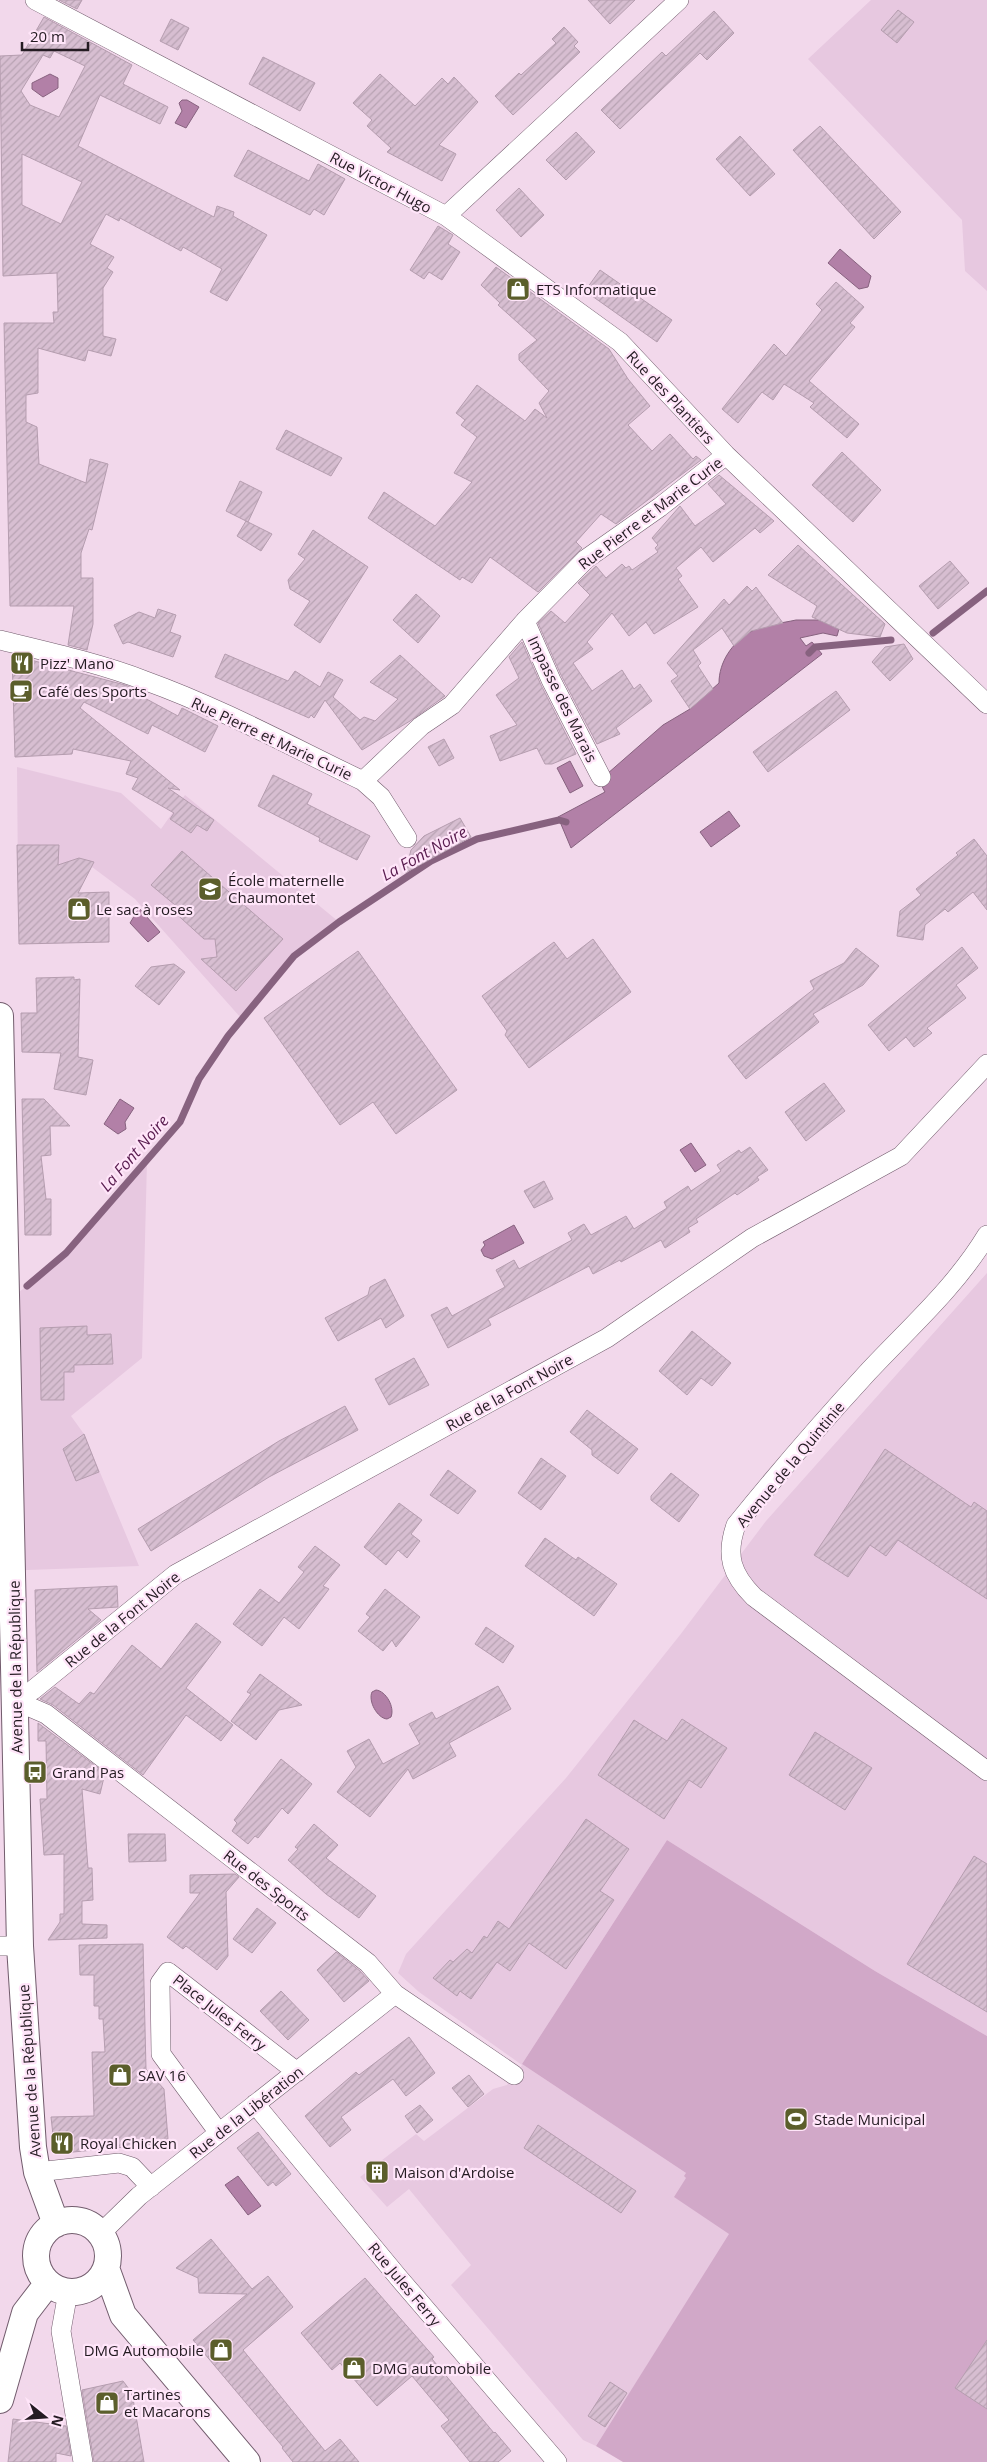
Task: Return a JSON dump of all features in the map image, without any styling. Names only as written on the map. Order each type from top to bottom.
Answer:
[{"type":"main road","name":"Avenue de la République","points":[[0,1016],[16,1700],[8,1774],[18,1853],[10,1946],[36,2172],[56,2224]]},
{"type":"main road","points":[[0,1834],[18,1853]]},
{"type":"main road","points":[[0,2400],[25,2313],[66,2289],[92,2286],[101,2278],[106,2268],[108,2256],[106,2244],[92,2225],[68,2220],[56,2224],[43,2236],[36,2252],[37,2263],[66,2289],[123,2314]]},
{"type":"main road","points":[[106,2268],[123,2314],[247,2462]]},
{"type":"street","name":"Rue Victor Hugo","points":[[35,0],[446,216],[679,0]]},
{"type":"street","name":"Rue des Plantiers","points":[[446,216],[620,342],[726,455],[987,704]]},
{"type":"street","name":"Rue Pierre et Marie Curie","points":[[0,640],[82,660],[146,680],[363,781],[421,726],[452,705],[525,621],[586,559],[660,507],[726,455]]},
{"type":"street","name":"Impasse des Marais","points":[[525,621],[551,680],[601,777]]},
{"type":"street","points":[[363,781],[381,797],[407,838]]},
{"type":"street","name":"Rue de la Font Noire","points":[[16,1700],[33,1690],[176,1574],[607,1338],[752,1238],[901,1156],[987,1064]]},
{"type":"street","name":"Avenue de la Quintinie","points":[[987,1235],[938,1300],[869,1371],[800,1447],[736,1526],[731,1541],[732,1566],[740,1583],[754,1597],[987,1771]]},
{"type":"street","name":"Rue des Sports","points":[[16,1700],[46,1714],[368,1963],[395,1994],[514,2075]]},
{"type":"street","name":"Place Jules Ferry","points":[[219,2133],[161,2054],[160,1983],[168,1972],[297,2072]]},
{"type":"street","name":"Rue de la Libération","points":[[100,2234],[151,2186],[395,1994]]},
{"type":"street","name":"Rue Jules Ferry","points":[[255,2104],[392,2269],[557,2462]]},
{"type":"street","points":[[36,2172],[119,2163],[132,2167],[151,2186]]},
{"type":"street","points":[[66,2289],[61,2331],[82,2462]]},
{"type":"shaded area","points":[[871,0],[987,0],[987,291],[965,271],[962,220],[808,59]]},
{"type":"shaded area","points":[[50,74],[58,78],[58,88],[43,97],[32,89],[32,83]]},
{"type":"shaded area","points":[[182,100],[187,100],[199,107],[186,128],[175,123],[182,111],[179,103]]},
{"type":"shaded area","points":[[840,249],[871,276],[868,287],[859,289],[828,263]]},
{"type":"shaded area","points":[[796,620],[819,620],[839,629],[837,636],[823,633],[800,638],[806,646],[812,642],[822,654],[571,848],[558,817],[605,792],[599,781],[663,725],[690,709],[719,683],[724,661],[732,647],[744,636],[773,624]]},
{"type":"shaded area","points":[[570,761],[583,786],[570,793],[557,768]]},
{"type":"shaded area","name":"École maternelle Chaumontet","points":[[17,767],[121,793],[161,829],[185,795],[339,922],[294,956],[241,1018],[135,899],[92,867],[43,885],[18,885]]},
{"type":"shaded area","points":[[729,811],[740,826],[711,847],[700,832]]},
{"type":"shaded area","points":[[139,908],[160,932],[148,942],[130,923]]},
{"type":"shaded area","points":[[120,1099],[134,1108],[125,1122],[126,1129],[118,1134],[104,1124]]},
{"type":"shaded area","points":[[691,1143],[706,1165],[695,1172],[680,1150]]},
{"type":"shaded area","points":[[147,1161],[142,1358],[71,1416],[84,1434],[139,1566],[0,1571],[0,1308],[66,1253]]},
{"type":"shaded area","points":[[514,1225],[524,1243],[492,1259],[484,1256],[481,1250],[485,1245],[483,1242]]},
{"type":"shaded area","points":[[987,1273],[987,2036],[875,1971],[667,1840],[522,2064],[686,2173],[687,2178],[675,2197],[730,2234],[596,2446],[583,2440],[451,2285],[471,2265],[409,2189],[387,2207],[360,2177],[416,2134],[424,2141],[493,2089],[507,2085],[522,2065],[419,1992],[398,1973],[406,1954],[566,1778],[680,1635],[766,1521]]},
{"type":"shaded area","points":[[376,1690],[383,1693],[391,1704],[391,1717],[387,1719],[380,1716],[372,1704],[372,1692]]},
{"type":"shaded area","name":"Stade Municipal","points":[[667,1840],[875,1971],[987,2036],[987,2462],[623,2462],[596,2446],[729,2234],[674,2197],[686,2178],[684,2176],[686,2173],[522,2064]]},
{"type":"shaded area","points":[[238,2176],[261,2206],[248,2215],[225,2185]]},
{"type":"building","points":[[59,0],[82,0],[77,9]]},
{"type":"building","points":[[588,0],[635,0],[610,24]]},
{"type":"building","points":[[898,10],[914,22],[897,43],[881,30]]},
{"type":"building","points":[[714,11],[734,33],[707,60],[700,53],[620,129],[601,110],[662,52],[666,56]]},
{"type":"building","points":[[44,17],[132,65],[123,84],[168,107],[160,124],[100,95],[78,146],[214,217],[217,206],[234,212],[233,216],[267,235],[227,301],[210,292],[222,269],[183,247],[181,251],[120,218],[119,221],[106,214],[90,244],[114,257],[107,268],[113,272],[103,288],[103,336],[116,339],[111,356],[88,350],[85,361],[38,348],[38,393],[26,395],[26,422],[37,427],[39,464],[86,483],[90,459],[108,464],[92,530],[89,529],[81,553],[81,578],[93,578],[93,624],[87,650],[68,645],[74,606],[10,606],[4,323],[54,323],[53,312],[58,312],[57,273],[3,276],[0,56],[22,55]],"holes":[[[54,51],[85,66],[59,117],[30,105],[21,91],[43,55],[50,58]],[[22,154],[82,182],[61,224],[22,205]]]},
{"type":"building","points":[[171,19],[189,28],[178,50],[160,41]]},
{"type":"building","points":[[564,27],[578,42],[574,46],[580,52],[513,115],[495,96],[519,73],[521,75],[556,43],[552,39]]},
{"type":"building","points":[[263,57],[315,83],[300,111],[249,84]]},
{"type":"building","points":[[380,74],[415,106],[442,78],[448,84],[454,77],[478,102],[439,145],[456,154],[442,181],[387,152],[391,148],[367,126],[372,120],[353,103]]},
{"type":"building","points":[[820,126],[901,212],[874,239],[793,150]]},
{"type":"building","points":[[576,132],[595,152],[566,180],[546,160]]},
{"type":"building","points":[[740,136],[775,174],[750,196],[716,159]]},
{"type":"building","points":[[248,150],[309,181],[318,164],[345,179],[324,215],[314,209],[310,215],[234,176]]},
{"type":"building","points":[[519,188],[544,215],[521,237],[496,210]]},
{"type":"building","points":[[438,226],[453,235],[448,244],[460,252],[442,280],[429,272],[424,279],[410,270]]},
{"type":"building","points":[[496,267],[609,349],[628,379],[650,406],[628,425],[652,451],[670,434],[693,459],[696,456],[701,460],[616,524],[601,514],[576,542],[582,548],[538,592],[490,557],[472,583],[462,577],[460,580],[368,518],[384,492],[435,526],[472,482],[454,473],[477,437],[461,425],[465,420],[456,413],[477,385],[525,421],[535,409],[547,418],[539,403],[549,391],[519,360],[519,354],[537,340],[498,305],[500,303],[481,285]]},
{"type":"building","points":[[600,270],[672,320],[657,342],[585,291]]},
{"type":"building","points":[[836,282],[864,307],[850,323],[855,327],[809,381],[859,424],[847,438],[810,407],[814,403],[784,384],[773,400],[762,392],[738,423],[722,409],[774,344],[786,356],[822,310],[816,304]]},
{"type":"building","points":[[286,430],[342,458],[331,476],[276,449]]},
{"type":"building","points":[[842,452],[881,490],[853,522],[812,485]]},
{"type":"building","points":[[719,475],[774,521],[760,533],[755,528],[713,562],[701,547],[676,568],[682,576],[678,579],[698,607],[654,634],[646,622],[629,636],[612,613],[587,642],[593,649],[573,663],[592,691],[622,670],[634,689],[640,684],[652,701],[616,728],[620,734],[597,744],[561,675],[538,623],[551,611],[565,623],[590,595],[578,583],[596,566],[606,578],[622,564],[626,568],[629,566],[632,570],[658,552],[655,548],[658,545],[652,538],[680,506],[695,526],[726,504],[708,484]]},
{"type":"building","points":[[240,481],[262,492],[248,522],[226,511]]},
{"type":"building","points":[[246,521],[272,534],[261,551],[237,536]]},
{"type":"building","points":[[313,530],[368,567],[320,643],[294,625],[310,601],[290,589],[288,580],[305,559],[298,554]]},
{"type":"building","points":[[798,545],[885,624],[880,637],[847,633],[812,617],[817,606],[768,575]]},
{"type":"building","points":[[950,561],[969,583],[938,609],[919,586]]},
{"type":"building","points":[[747,586],[752,591],[756,587],[783,623],[751,631],[734,646],[722,628],[693,650],[701,663],[698,666],[713,689],[690,709],[671,681],[678,676],[667,663],[724,599],[729,605]]},
{"type":"building","points":[[416,594],[440,616],[418,643],[393,620]]},
{"type":"building","points":[[158,609],[176,615],[170,632],[181,636],[173,657],[128,642],[123,644],[114,625],[139,612],[155,618]]},
{"type":"building","points":[[522,642],[541,685],[576,754],[552,764],[545,764],[537,748],[500,761],[490,736],[517,725],[496,695],[519,678],[509,657]]},
{"type":"building","points":[[904,644],[913,659],[890,681],[872,662],[885,647]]},
{"type":"building","points":[[225,654],[288,681],[295,671],[320,687],[328,672],[343,680],[333,697],[360,720],[364,717],[375,721],[398,699],[370,682],[400,655],[445,696],[410,721],[362,750],[325,700],[314,718],[311,715],[309,718],[215,677]]},
{"type":"building","points":[[12,655],[125,685],[141,691],[139,695],[178,716],[182,708],[218,726],[205,752],[152,725],[148,734],[84,702],[80,708],[180,790],[168,788],[214,820],[207,831],[197,825],[191,833],[170,819],[174,813],[132,789],[138,778],[126,774],[131,761],[73,749],[72,754],[15,757]]},
{"type":"building","points":[[836,691],[850,710],[768,772],[753,752]]},
{"type":"building","points":[[444,739],[454,758],[439,766],[428,747]]},
{"type":"building","points":[[273,775],[312,794],[307,804],[370,836],[357,860],[319,841],[320,838],[258,806]]},
{"type":"building","points":[[460,818],[471,837],[405,873],[411,850],[424,836]]},
{"type":"building","points":[[974,839],[987,856],[987,910],[973,892],[948,912],[945,909],[925,925],[923,940],[897,936],[900,911],[921,895],[916,889],[958,855],[956,853]]},
{"type":"building","points":[[17,845],[59,845],[58,865],[79,858],[94,862],[78,893],[109,892],[109,942],[19,944]]},
{"type":"building","points":[[182,851],[283,939],[236,991],[201,959],[217,957],[215,939],[204,939],[171,909],[175,905],[151,885]]},
{"type":"building","points":[[593,939],[631,992],[529,1068],[505,1035],[507,1031],[482,996],[554,942],[567,959]]},
{"type":"building","points":[[962,947],[978,968],[956,985],[966,998],[927,1028],[932,1033],[914,1047],[906,1037],[889,1051],[868,1025]]},
{"type":"building","points":[[856,948],[879,966],[863,985],[813,1014],[819,1022],[746,1079],[728,1056],[814,989],[810,981],[844,963]]},
{"type":"building","points":[[358,951],[457,1090],[396,1134],[373,1102],[340,1125],[264,1018]]},
{"type":"building","points":[[174,964],[185,972],[159,1005],[135,986],[151,967]]},
{"type":"building","points":[[74,977],[74,980],[80,979],[78,1057],[93,1060],[86,1095],[54,1089],[61,1053],[22,1052],[21,1013],[37,1013],[36,978]]},
{"type":"building","points":[[824,1083],[845,1111],[806,1141],[785,1112]]},
{"type":"building","points":[[22,1099],[44,1099],[70,1126],[50,1126],[51,1155],[41,1156],[46,1199],[51,1199],[51,1235],[25,1235]]},
{"type":"building","points":[[750,1147],[768,1170],[757,1177],[759,1180],[737,1195],[735,1193],[696,1219],[698,1222],[688,1228],[690,1232],[665,1248],[661,1240],[621,1262],[620,1260],[593,1274],[589,1266],[488,1319],[491,1325],[448,1348],[431,1315],[447,1307],[452,1316],[505,1287],[496,1270],[514,1260],[519,1269],[572,1240],[568,1233],[584,1224],[591,1235],[626,1216],[634,1229],[667,1208],[664,1202],[688,1186],[691,1191],[721,1171],[717,1165],[739,1150],[741,1153]]},
{"type":"building","points":[[544,1181],[553,1199],[534,1208],[524,1191]]},
{"type":"building","points":[[385,1279],[404,1316],[386,1328],[381,1318],[338,1341],[325,1318],[368,1295],[370,1287]]},
{"type":"building","points":[[87,1326],[87,1335],[111,1334],[113,1364],[74,1365],[74,1372],[64,1372],[64,1400],[41,1400],[40,1328]]},
{"type":"building","points":[[692,1331],[731,1363],[712,1386],[701,1378],[687,1395],[659,1371]]},
{"type":"building","points":[[414,1358],[429,1385],[389,1405],[375,1379]]},
{"type":"building","points":[[345,1406],[358,1430],[269,1477],[151,1551],[138,1529],[279,1441]]},
{"type":"building","points":[[587,1410],[638,1449],[618,1474],[592,1455],[592,1450],[570,1432]]},
{"type":"building","points":[[84,1434],[99,1472],[76,1481],[63,1449]]},
{"type":"building","points":[[885,1449],[971,1507],[974,1502],[987,1511],[987,1599],[898,1540],[886,1556],[870,1545],[848,1577],[814,1555]]},
{"type":"building","points":[[541,1458],[566,1476],[541,1510],[518,1493]]},
{"type":"building","points":[[448,1470],[476,1491],[458,1514],[430,1495]]},
{"type":"building","points":[[671,1473],[699,1495],[679,1522],[651,1500],[651,1496]]},
{"type":"building","points":[[399,1503],[422,1520],[411,1534],[420,1541],[407,1558],[398,1550],[386,1565],[364,1547]]},
{"type":"building","points":[[545,1538],[576,1560],[578,1557],[617,1584],[594,1616],[525,1566]]},
{"type":"building","points":[[315,1546],[340,1565],[323,1586],[329,1589],[299,1629],[284,1617],[262,1646],[233,1624],[260,1589],[279,1603],[304,1572],[298,1567]]},
{"type":"building","points":[[117,1586],[118,1607],[88,1609],[101,1620],[37,1672],[35,1590]]},
{"type":"building","points":[[385,1589],[420,1617],[396,1647],[392,1640],[383,1651],[358,1631],[370,1617],[366,1614]]},
{"type":"building","points":[[196,1623],[221,1642],[186,1688],[233,1725],[221,1741],[186,1715],[143,1775],[53,1705],[40,1699],[55,1687],[79,1704],[90,1692],[94,1694],[132,1645],[161,1669]]},
{"type":"building","points":[[486,1627],[514,1646],[503,1663],[475,1644]]},
{"type":"building","points":[[260,1674],[302,1705],[279,1710],[256,1740],[231,1721],[251,1694],[247,1692]]},
{"type":"building","points":[[498,1686],[511,1709],[449,1743],[456,1756],[413,1779],[408,1769],[370,1817],[337,1792],[356,1767],[347,1751],[369,1739],[383,1764],[420,1744],[409,1724],[432,1712],[436,1719]]},
{"type":"building","points":[[682,1719],[727,1748],[701,1788],[689,1780],[664,1819],[598,1775],[634,1720],[667,1741]]},
{"type":"building","points":[[38,1723],[105,1773],[100,1794],[82,1789],[88,1868],[92,1868],[93,1900],[82,1901],[82,1924],[107,1925],[107,1938],[48,1940],[60,1922],[60,1914],[64,1914],[64,1854],[44,1855],[40,1799],[47,1799],[46,1741],[38,1741]]},
{"type":"building","points":[[815,1732],[872,1768],[845,1810],[789,1775]]},
{"type":"building","points":[[281,1759],[312,1784],[288,1814],[282,1808],[258,1838],[255,1836],[248,1844],[232,1831],[237,1823],[234,1820]]},
{"type":"building","points":[[586,1819],[629,1849],[600,1891],[614,1900],[566,1969],[529,1943],[510,1971],[497,1962],[471,1999],[460,1991],[457,1996],[433,1978],[450,1960],[453,1962],[467,1949],[472,1953],[484,1936],[487,1938],[498,1921],[509,1929]]},
{"type":"building","points":[[314,1824],[338,1845],[326,1858],[376,1896],[359,1918],[326,1894],[288,1860],[298,1849],[295,1847]]},
{"type":"building","points":[[128,1834],[165,1834],[166,1861],[129,1862]]},
{"type":"building","points":[[974,1856],[987,1864],[987,2012],[907,1964]]},
{"type":"building","points":[[235,1874],[239,1877],[226,1892],[228,1956],[217,1970],[186,1946],[183,1949],[167,1937],[200,1893],[190,1893],[190,1875]]},
{"type":"building","points":[[257,1908],[276,1923],[252,1953],[233,1939]]},
{"type":"building","points":[[143,1944],[146,2069],[164,2089],[168,2139],[155,2140],[155,2144],[63,2153],[54,2144],[51,2117],[94,2116],[92,2052],[105,2052],[103,2019],[99,2019],[99,2006],[94,2006],[94,1975],[80,1975],[79,1945]]},
{"type":"building","points":[[336,1952],[360,1971],[369,1981],[344,2002],[317,1970]]},
{"type":"building","points":[[281,1991],[309,2020],[288,2040],[260,2011]]},
{"type":"building","points":[[409,2037],[435,2073],[406,2096],[393,2079],[341,2117],[351,2130],[330,2147],[305,2116],[356,2072],[359,2075]]},
{"type":"building","points":[[469,2075],[484,2094],[468,2107],[452,2088]]},
{"type":"building","points":[[420,2105],[433,2120],[417,2133],[405,2116]]},
{"type":"building","points":[[538,2125],[636,2191],[621,2213],[524,2148]]},
{"type":"building","points":[[258,2132],[291,2174],[276,2186],[273,2182],[268,2186],[237,2148]]},
{"type":"building","points":[[211,2239],[252,2289],[268,2276],[293,2307],[243,2350],[325,2451],[340,2439],[359,2462],[293,2462],[283,2447],[193,2340],[247,2294],[199,2293],[198,2278],[176,2268]]},
{"type":"building","points":[[365,2278],[434,2357],[432,2359],[511,2451],[498,2462],[470,2462],[441,2426],[449,2420],[412,2376],[377,2406],[340,2363],[332,2370],[301,2333]]},
{"type":"building","points":[[987,2340],[987,2409],[955,2388]]},
{"type":"building","points":[[123,2381],[132,2393],[144,2462],[94,2462],[82,2390]]},
{"type":"building","points":[[610,2382],[627,2393],[605,2427],[588,2416]]},
{"type":"building","points":[[13,2419],[66,2426],[71,2456],[56,2453],[56,2462],[8,2462]]},
{"type":"waterway","name":"La Font Noire","points":[[933,633],[987,591]]},
{"type":"waterway","name":"La Font Noire","points":[[809,653],[815,647],[891,640]]},
{"type":"waterway","name":"La Font Noire","points":[[27,1286],[66,1253],[180,1122],[199,1079],[228,1036],[294,956],[339,922],[431,861],[477,839],[559,820],[566,822]]},
{"type":"place","name":"ETS Informatique","points":[[518,289]]},
{"type":"place","name":"Pizz' Mano","points":[[22,663]]},
{"type":"place","name":"Café des Sports","points":[[21,691]]},
{"type":"place","name":"École maternelle Chaumontet","points":[[210,889]]},
{"type":"place","name":"Le sac à roses","points":[[79,909]]},
{"type":"place","name":"Grand Pas","points":[[35,1772]]},
{"type":"place","name":"SAV 16","points":[[120,2075]]},
{"type":"place","name":"Stade Municipal","points":[[796,2119]]},
{"type":"place","name":"Royal Chicken","points":[[62,2143]]},
{"type":"place","name":"Maison d'Ardoise","points":[[377,2172]]},
{"type":"place","name":"DMG Automobile","points":[[221,2350]]},
{"type":"place","name":"DMG automobile","points":[[354,2368]]},
{"type":"place","name":"Tartines et Macarons","points":[[107,2403]]}]
